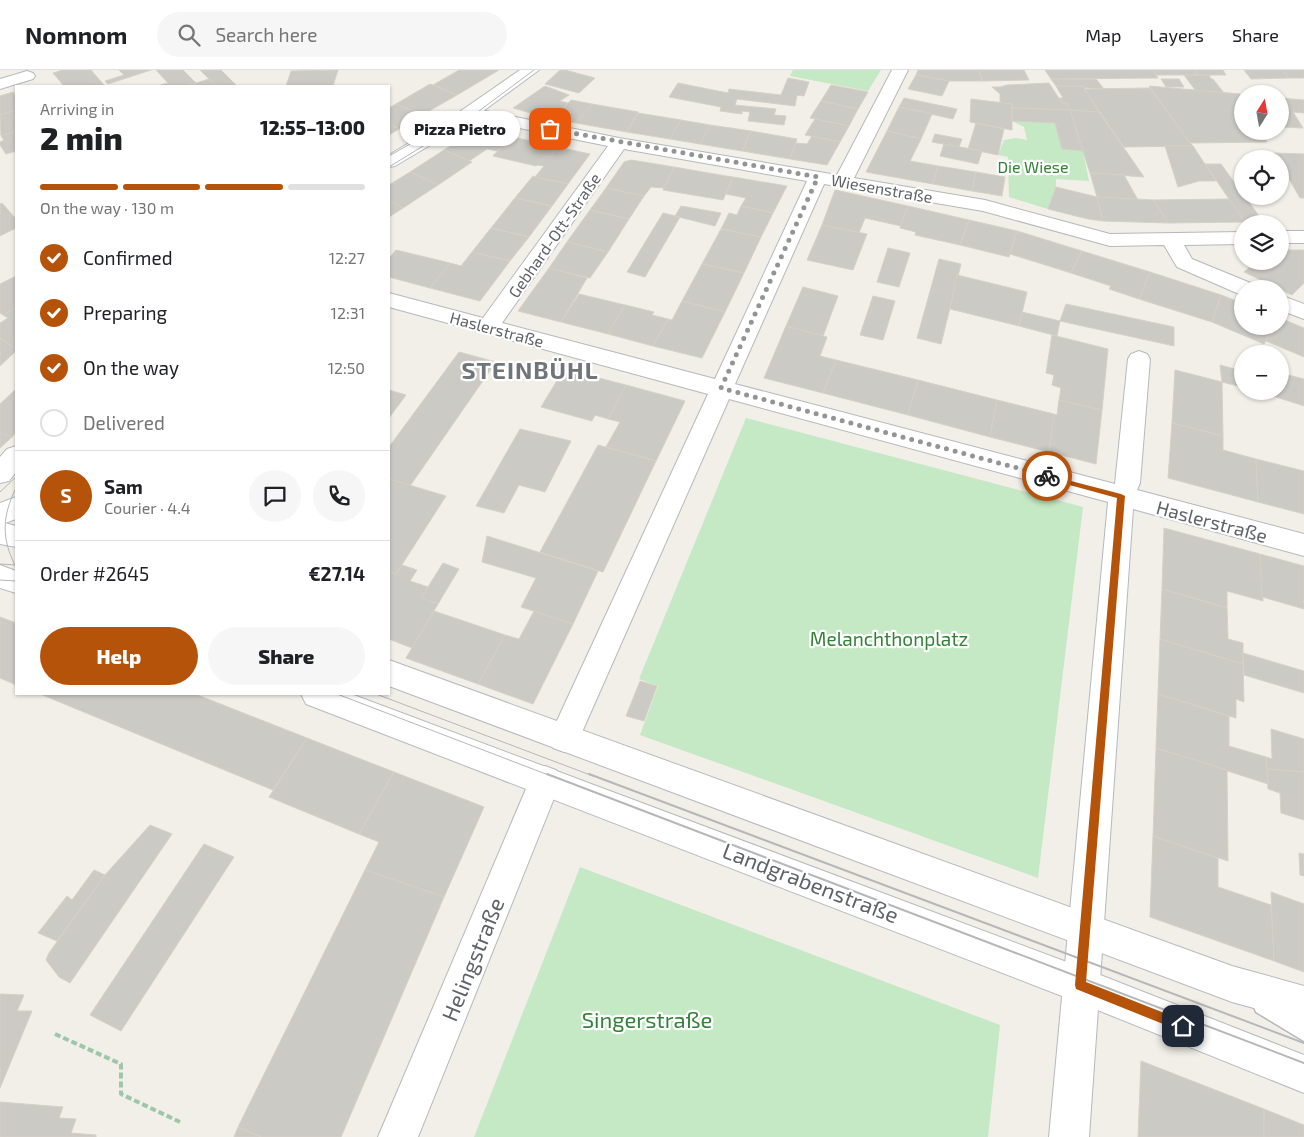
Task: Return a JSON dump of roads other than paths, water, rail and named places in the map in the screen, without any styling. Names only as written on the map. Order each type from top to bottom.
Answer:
[{"type":"street","points":[[390,161],[470,113],[531,70]]},
{"type":"street","points":[[843,182],[900,70]]},
{"type":"street","points":[[0,84],[28,77]]},
{"type":"street","name":"Wiesenstraße","points":[[470,113],[619,143],[1014,212],[1110,240],[1234,238]]},
{"type":"street","name":"Gebhard-Ott-Straße","points":[[488,326],[619,143]]},
{"type":"street","points":[[564,738],[818,177]]},
{"type":"street","points":[[1289,238],[1304,237]]},
{"type":"street","points":[[1171,240],[1184,263],[1234,284]]},
{"type":"street","name":"Haslerstraße","points":[[390,300],[721,388]]},
{"type":"street","points":[[1289,306],[1304,312]]},
{"type":"street","points":[[1070,1137],[1080,985],[1121,496],[1128,483],[1139,358]]},
{"type":"street","points":[[721,388],[1121,496]]},
{"type":"street","points":[[0,474],[15,456]]},
{"type":"street","name":"Haslerstraße","points":[[1121,496],[1304,545]]},
{"type":"street","points":[[0,515],[15,508]]},
{"type":"street","points":[[0,533],[15,536]]},
{"type":"street","points":[[0,576],[15,582]]},
{"type":"street","points":[[390,673],[1085,931],[1232,984],[1304,1004]]},
{"type":"street","name":"Landgrabenstraße","points":[[319,695],[1080,985],[1304,1074]]},
{"type":"street","name":"Helingstraße","points":[[398,1137],[545,780]]},
{"type":"lane","points":[[1232,984],[1304,1030]]},
{"type":"tram line","points":[[390,166],[475,114],[534,70]]},
{"type":"tram line","points":[[390,155],[438,128]]},
{"type":"tram line","points":[[0,492],[15,478]]},
{"type":"tram line","points":[[15,490],[8,508],[5,528],[8,547],[15,565]]},
{"type":"tram line","points":[[0,564],[15,565]]},
{"type":"tram line","points":[[0,580],[15,581]]},
{"type":"tram line","points":[[340,695],[551,776]]},
{"type":"tram line","points":[[379,695],[593,776]]},
{"type":"tram line","points":[[547,774],[1304,1063]]},
{"type":"tram line","points":[[589,774],[1304,1043]]},
{"type":"place","name":"Pizza Pietro","points":[[550,129]]},
{"type":"district","name":"STEINBÜHL","points":[[530,369]]},
{"type":"park label","name":"Die Wiese","points":[[1033,166]]},
{"type":"park label","name":"Melanchthonplatz","points":[[889,638]]},
{"type":"park label","name":"Singerstraße","points":[[647,1019]]}]
